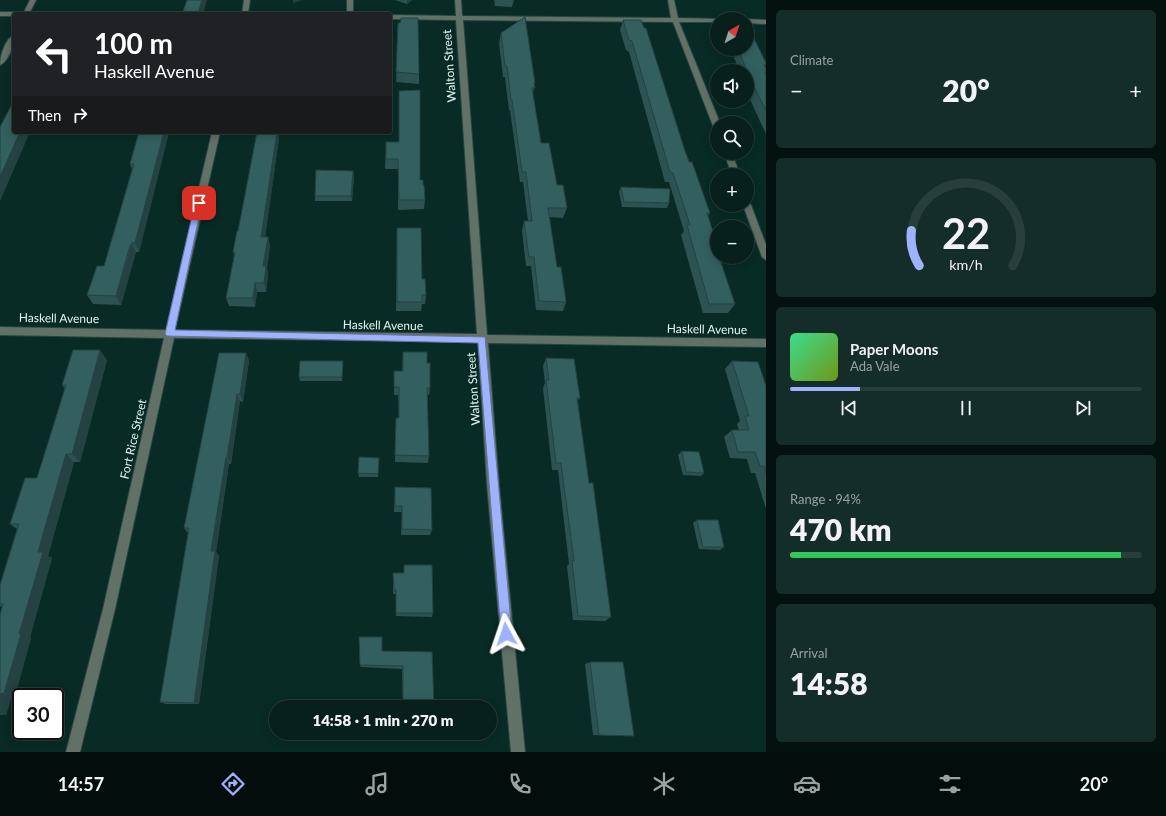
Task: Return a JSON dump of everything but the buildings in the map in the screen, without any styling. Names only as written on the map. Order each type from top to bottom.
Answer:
[{"type":"street","points":[[27,12],[33,0]]},
{"type":"street","points":[[245,12],[247,0]]},
{"type":"street","points":[[350,0],[350,12]]},
{"type":"street","name":"Walton Street","points":[[458,0],[496,516],[518,752]]},
{"type":"street","points":[[670,0],[675,19],[713,116]]},
{"type":"street","points":[[0,14],[12,14]]},
{"type":"street","points":[[392,17],[710,20]]},
{"type":"street","points":[[754,21],[766,22]]},
{"type":"street","points":[[0,63],[12,41]]},
{"type":"street","name":"Fort Rice Street","points":[[73,752],[109,609],[202,188],[216,134]]},
{"type":"street","points":[[750,212],[766,257]]},
{"type":"street","name":"Haskell Avenue","points":[[0,330],[482,340],[571,339],[766,343]]},
{"type":"route","points":[[199,203],[170,334],[482,340],[506,634]]}]
